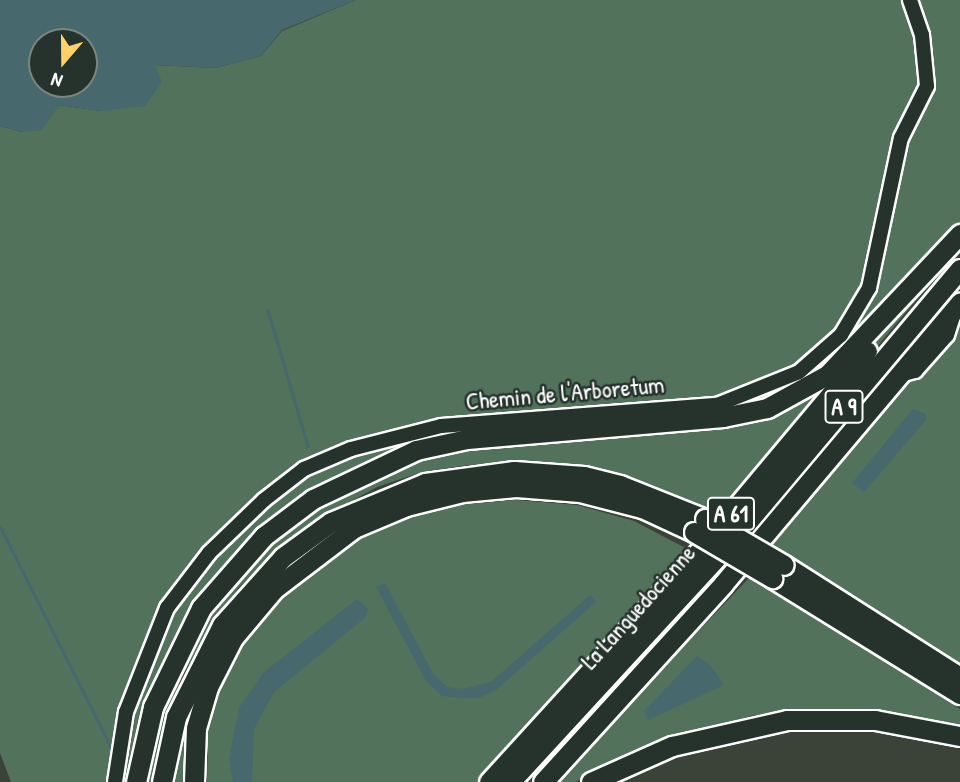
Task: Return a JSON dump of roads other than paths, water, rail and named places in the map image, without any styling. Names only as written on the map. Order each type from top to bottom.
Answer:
[{"type":"highway","points":[[136,782],[153,708],[201,608],[264,536],[313,499],[416,450],[467,439],[723,417],[767,408],[827,375],[960,235]]},
{"type":"highway","name":"A 61","points":[[489,782],[696,555],[960,235]]},
{"type":"highway","name":"La Languedocienne","points":[[510,782],[729,544],[960,269]]},
{"type":"highway","name":"La Languedocienne","points":[[543,782],[723,584],[958,305]]},
{"type":"highway","name":"A 61","points":[[162,782],[176,717],[222,625],[283,556],[331,522],[425,483],[514,471],[584,476],[620,485],[699,526],[960,677]]},
{"type":"highway","name":"A 61","points":[[194,782],[196,728],[208,687],[233,638],[274,589],[354,528],[406,506],[462,492],[516,487],[580,492],[699,526]]},
{"type":"highway","name":"A 61","points":[[778,572],[960,695]]},
{"type":"highway","points":[[591,782],[672,746],[787,720],[875,720],[960,736]]},
{"type":"street","name":"Chemin de l'Arboretum","points":[[115,782],[126,712],[167,608],[209,553],[264,500],[304,470],[351,449],[441,426],[717,405],[799,372],[841,335],[869,288],[901,138],[927,86],[922,34],[909,0]]},
{"type":"water","points":[[0,0],[356,0],[282,30],[261,56],[215,68],[155,65],[162,82],[145,106],[101,111],[59,105],[42,130],[22,132],[0,126]]},
{"type":"water","points":[[913,409],[926,414],[926,420],[864,492],[852,483]]},
{"type":"water","points":[[385,583],[434,675],[447,687],[462,689],[491,682],[590,595],[596,602],[496,690],[479,698],[462,698],[442,696],[426,681],[376,587]]},
{"type":"water","points":[[357,599],[368,609],[366,617],[274,692],[254,729],[252,782],[233,782],[229,759],[239,708],[264,672]]},
{"type":"water","points":[[697,656],[710,665],[724,685],[648,720],[644,711]]},
{"type":"waterway","points":[[268,310],[308,446]]},
{"type":"waterway","points":[[0,526],[114,753]]}]
